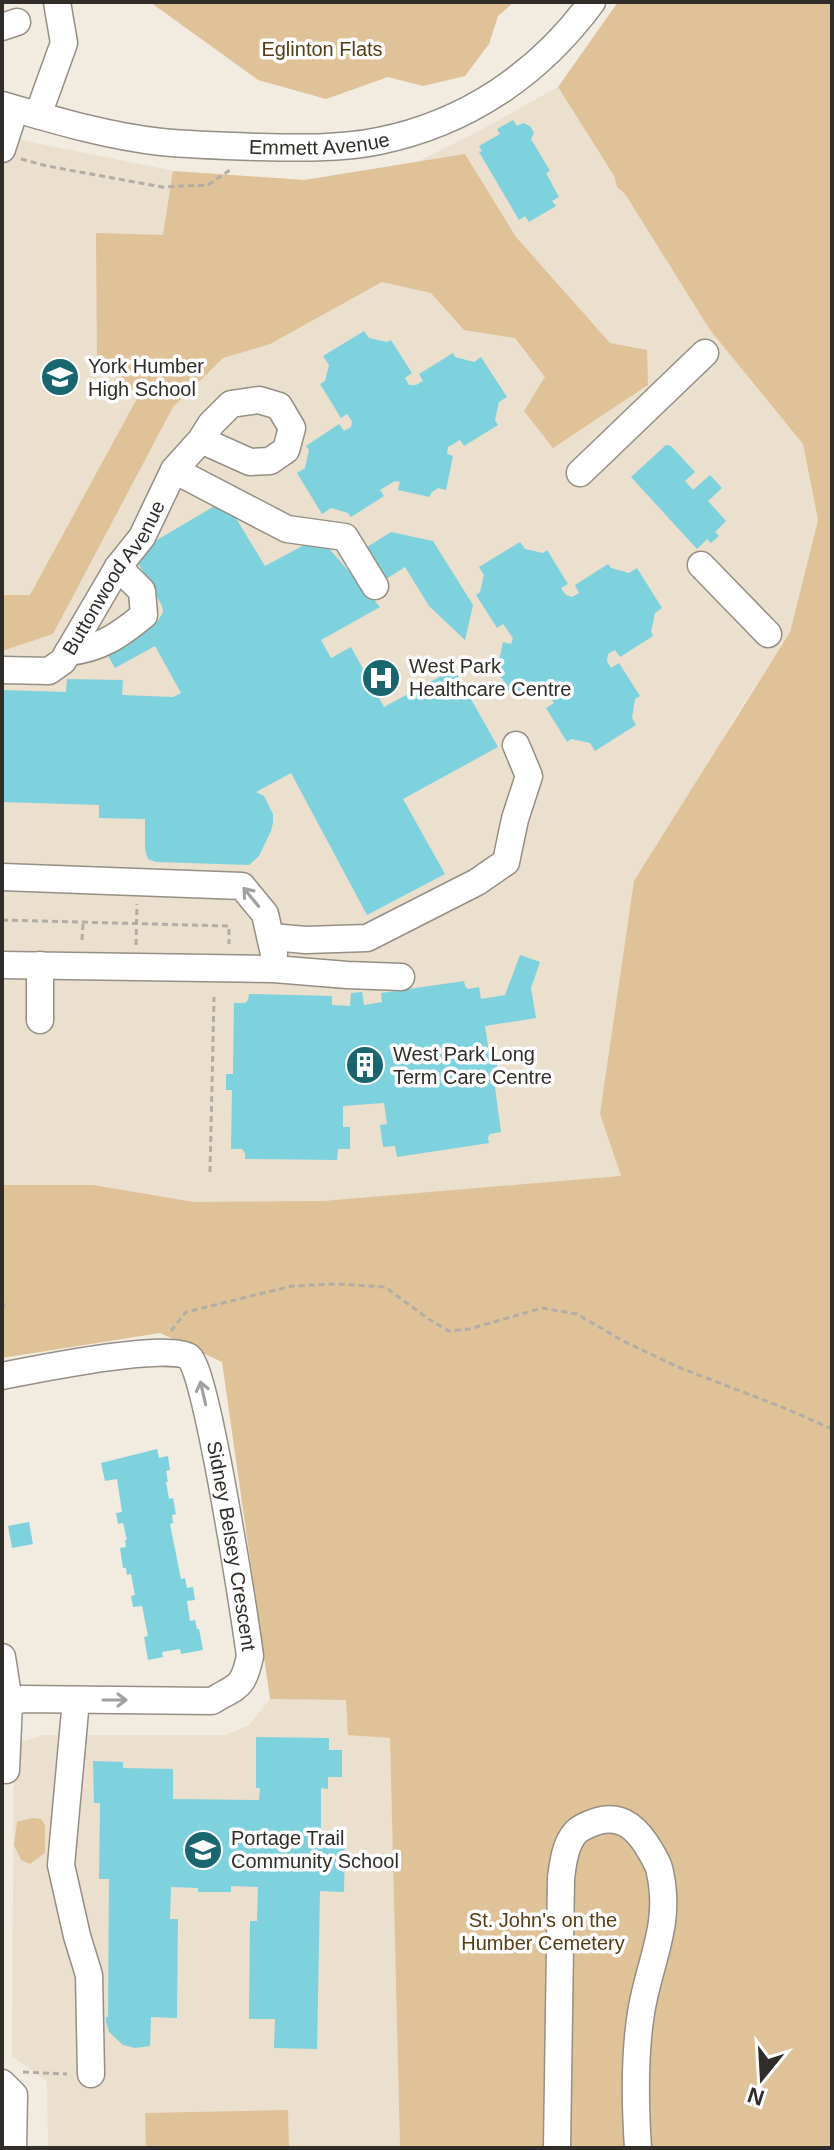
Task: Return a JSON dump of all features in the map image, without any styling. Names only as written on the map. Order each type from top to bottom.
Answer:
[{"type":"street","points":[[10,153],[18,110],[64,43],[57,2]]},
{"type":"street","name":"Emmett Avenue","points":[[18,110],[98,131],[161,142],[309,147],[380,141],[431,127],[496,94],[548,55],[592,2]]},
{"type":"street","points":[[580,473],[705,353]]},
{"type":"street","name":"Buttonwood Avenue","points":[[2,670],[59,662],[118,567],[142,537],[174,470],[201,440]]},
{"type":"street","points":[[174,470],[287,529],[345,537],[375,586]]},
{"type":"street","points":[[701,565],[768,634]]},
{"type":"street","points":[[59,662],[121,634],[144,615],[142,591],[118,567]]},
{"type":"street","points":[[271,937],[306,940],[367,938],[477,882],[506,862],[515,819],[529,776],[516,745]]},
{"type":"street","points":[[2,877],[242,886],[265,914],[273,946],[274,969]]},
{"type":"street","points":[[2,965],[274,969],[401,977]]},
{"type":"street","points":[[40,965],[40,1020]]},
{"type":"street","name":"Sidney Belsey Crescent","points":[[2,1376],[152,1353],[176,1353],[190,1357],[199,1378],[222,1490],[250,1656],[246,1676],[236,1688],[212,1701],[22,1699],[6,1704]]},
{"type":"street","points":[[2,1657],[6,1770]]},
{"type":"street","points":[[76,1700],[61,1865],[89,1975],[91,2074]]},
{"type":"street","points":[[557,2148],[564,1857],[574,1834],[586,1825],[604,1820],[624,1821],[641,1834],[659,1866],[664,1902],[661,1938],[641,2012],[635,2100],[638,2148]]},
{"type":"street","points":[[3,2083],[14,2095],[13,2148]]},
{"type":"path","points":[[10,153],[47,166],[162,187],[208,185],[232,169]]},
{"type":"path","points":[[136,954],[137,893]]},
{"type":"path","points":[[2,920],[229,926],[229,944]]},
{"type":"path","points":[[82,940],[83,922]]},
{"type":"path","points":[[210,1172],[214,997]]},
{"type":"path","points":[[152,1353],[186,1312],[292,1286],[337,1284],[385,1287],[449,1331],[469,1329],[542,1308],[577,1314],[623,1341],[678,1367],[832,1429]]},
{"type":"path","points":[[2,1301],[2,1311]]},
{"type":"path","points":[[3,2083],[19,2072],[91,2074]]},
{"type":"shaded area","name":"West Park Healthcare Centre","points":[[558,87],[710,330],[803,444],[818,520],[790,632],[730,725],[600,1114],[621,1177],[30,1226],[2,1231],[2,136],[173,171],[304,180],[401,170]]},
{"type":"shaded area","name":"Portage Trail Community School","points":[[270,1699],[346,1700],[390,1738],[400,2148],[48,2148],[47,2081],[12,2056],[14,1744],[44,1735],[226,1735],[249,1725]]},
{"type":"green space","name":"Eglinton Flats","points":[[150,2],[514,2],[498,16],[489,44],[465,76],[423,86],[388,77],[326,99],[258,80]]},
{"type":"green space","name":"St. John's on the Humber Cemetery","points":[[618,2],[832,2],[832,2148],[400,2148],[390,1738],[348,1735],[346,1700],[270,1699],[222,1362],[160,1333],[2,1358],[2,1185],[93,1185],[194,1202],[323,1201],[621,1176],[600,1114],[634,881],[790,632],[818,520],[803,444],[710,330],[625,194],[617,187],[614,176],[558,87]]},
{"type":"green space","points":[[465,154],[516,237],[610,343],[647,350],[648,385],[553,448],[524,411],[545,377],[515,338],[464,330],[431,293],[382,282],[270,344],[223,358],[173,407],[53,634],[2,651],[2,595],[30,595],[139,395],[97,360],[96,233],[163,235],[173,171],[304,180]]},
{"type":"green space","points":[[41,1819],[45,1825],[45,1853],[30,1864],[21,1860],[14,1845],[17,1822]]},
{"type":"green space","points":[[288,2110],[289,2148],[146,2148],[145,2113]]},
{"type":"building","points":[[513,120],[517,126],[523,123],[530,126],[534,133],[531,139],[550,171],[546,173],[559,197],[552,201],[556,206],[529,222],[525,216],[519,220],[479,152],[482,151],[479,146],[500,134],[497,129]]},
{"type":"building","points":[[364,331],[369,338],[391,340],[412,373],[405,378],[409,385],[423,381],[419,374],[453,353],[455,357],[474,362],[481,357],[507,397],[499,402],[495,420],[498,425],[464,446],[460,440],[448,447],[447,454],[453,456],[446,490],[438,488],[430,497],[398,490],[400,482],[395,481],[380,490],[384,496],[351,517],[348,513],[331,508],[322,514],[297,473],[305,468],[309,450],[306,446],[339,424],[344,431],[351,427],[352,421],[347,414],[341,418],[320,384],[325,381],[329,365],[323,356]]},
{"type":"building","points":[[666,445],[671,446],[695,472],[685,481],[693,490],[710,475],[722,488],[708,501],[726,521],[715,532],[719,536],[711,543],[707,539],[697,549],[631,477]]},
{"type":"building","points":[[225,500],[265,566],[319,537],[380,607],[321,640],[331,658],[351,647],[384,707],[454,669],[498,747],[403,799],[445,874],[367,915],[291,773],[256,792],[264,796],[273,814],[273,823],[259,856],[249,865],[156,862],[148,859],[145,819],[99,818],[99,805],[2,802],[2,690],[66,692],[67,679],[123,680],[122,695],[173,697],[181,693],[155,646],[115,668],[105,650],[158,621],[163,612],[133,554]]},
{"type":"building","points":[[391,532],[433,541],[473,605],[465,640],[429,606],[405,567],[378,584],[359,552]]},
{"type":"building","points":[[520,542],[525,549],[543,553],[547,550],[568,584],[561,588],[566,595],[572,597],[579,593],[575,585],[608,564],[611,568],[629,573],[637,568],[662,608],[655,613],[653,636],[620,657],[615,650],[608,654],[607,661],[611,668],[619,663],[640,696],[635,699],[632,718],[636,725],[595,751],[590,743],[571,739],[567,742],[546,708],[554,703],[547,693],[539,691],[538,698],[504,690],[505,683],[496,674],[503,642],[511,644],[513,638],[503,624],[497,628],[476,595],[480,592],[484,575],[479,567]]},
{"type":"building","name":"West Park Long Term Care Centre","points":[[520,955],[540,962],[531,988],[536,1018],[485,1026],[490,1058],[496,1057],[498,1072],[493,1073],[501,1132],[490,1134],[489,1143],[397,1157],[395,1146],[383,1147],[380,1125],[387,1124],[384,1103],[343,1106],[343,1127],[350,1127],[350,1149],[338,1149],[337,1160],[245,1159],[242,1149],[231,1149],[232,1090],[226,1090],[226,1074],[233,1074],[234,1003],[245,1003],[249,994],[332,996],[332,1005],[350,1006],[351,993],[362,992],[364,1005],[382,1002],[381,993],[464,981],[468,989],[479,987],[481,999],[505,995]]},
{"type":"building","points":[[157,1449],[159,1458],[168,1456],[170,1470],[166,1471],[166,1482],[176,1514],[172,1515],[173,1523],[170,1524],[181,1579],[185,1578],[187,1588],[193,1587],[195,1600],[187,1601],[190,1621],[195,1620],[203,1650],[181,1654],[180,1649],[162,1652],[163,1657],[148,1660],[144,1637],[148,1636],[142,1606],[133,1607],[131,1596],[135,1595],[131,1574],[127,1575],[126,1568],[123,1568],[120,1548],[126,1547],[127,1540],[123,1523],[118,1524],[116,1513],[122,1512],[117,1479],[105,1481],[101,1463]]},
{"type":"building","points":[[29,1522],[33,1544],[12,1548],[8,1526]]},
{"type":"building","points":[[256,1737],[329,1738],[329,1750],[342,1750],[342,1777],[328,1777],[328,1789],[321,1788],[321,1831],[345,1832],[344,1892],[320,1891],[317,2049],[274,2048],[275,2019],[249,2019],[250,1921],[257,1921],[258,1887],[231,1886],[231,1892],[198,1892],[198,1888],[171,1887],[170,1919],[178,1919],[177,2018],[151,2017],[150,2046],[135,2048],[123,2045],[109,2032],[106,2022],[109,1879],[99,1879],[100,1803],[94,1803],[93,1761],[123,1762],[123,1768],[173,1769],[173,1799],[259,1800],[260,1788],[256,1788]]},
{"type":"place","name":"York Humber High School","points":[[60,377]]},
{"type":"place","name":"West Park Healthcare Centre","points":[[381,678]]},
{"type":"place","name":"West Park Long Term Care Centre","points":[[365,1065]]},
{"type":"place","name":"Portage Trail Community School","points":[[203,1850]]}]
